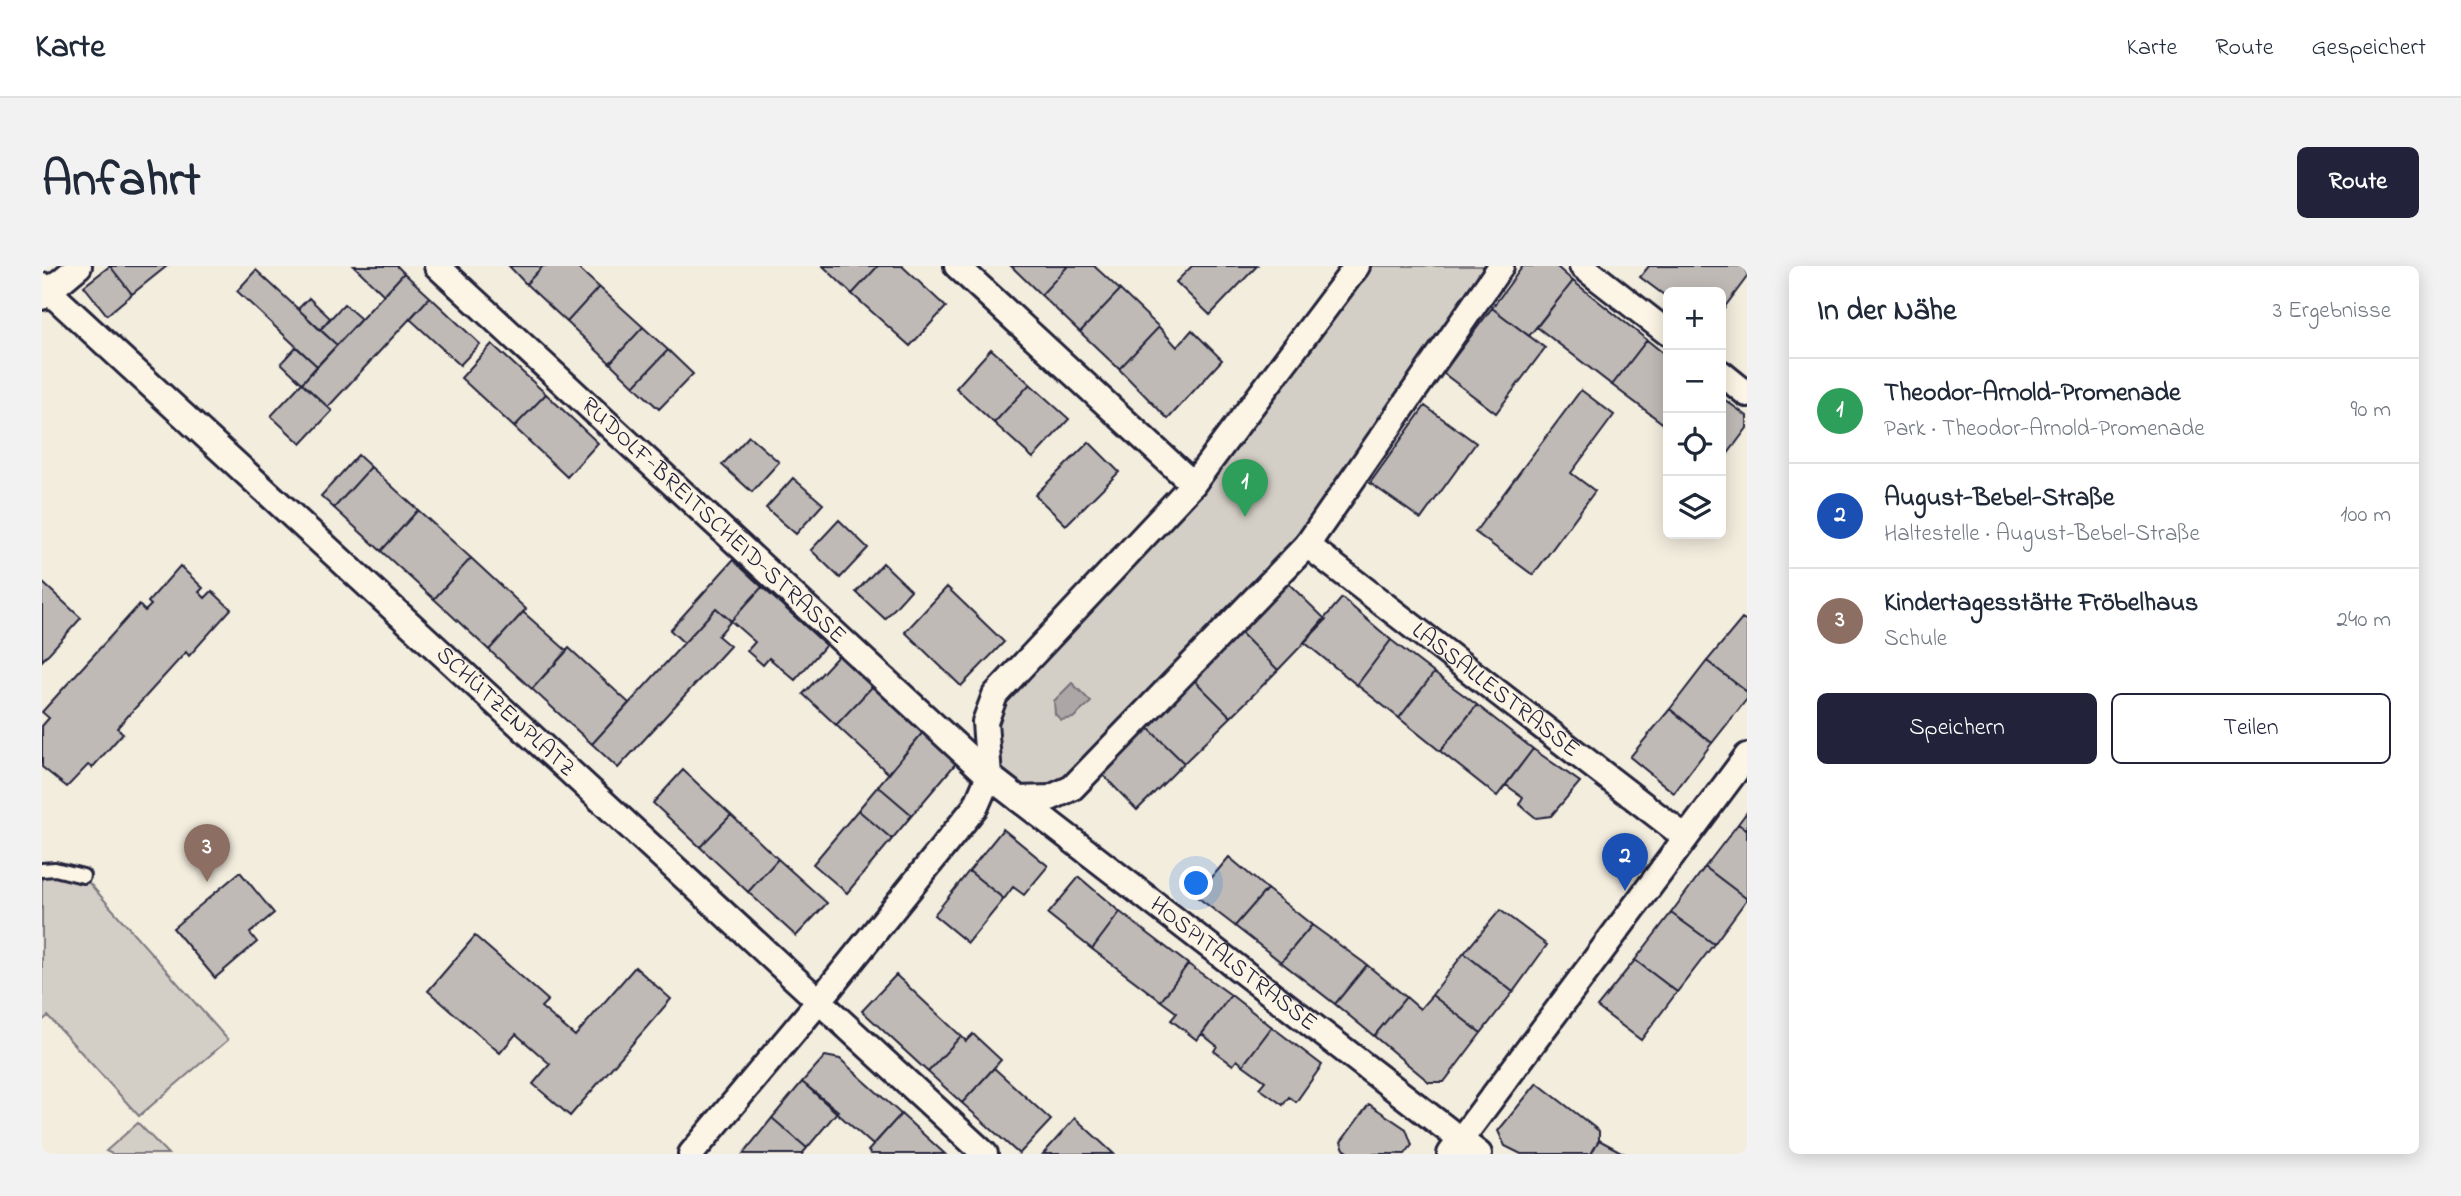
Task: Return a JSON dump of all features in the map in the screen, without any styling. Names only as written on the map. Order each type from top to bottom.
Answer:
[{"type":"street","points":[[44,292],[79,266]]},
{"type":"street","name":"RUDOLF-BREITSCHEID-STRASSE","points":[[437,266],[989,776]]},
{"type":"street","points":[[957,266],[1193,484]]},
{"type":"street","points":[[691,1154],[820,1000],[976,806],[989,776],[985,722],[995,695],[1193,484],[1357,266]]},
{"type":"street","points":[[1019,799],[1049,798],[1072,788],[1307,545],[1500,266]]},
{"type":"street","points":[[1581,266],[1663,329]]},
{"type":"street","name":"SCHÜTZENPLATZ","points":[[44,292],[820,1000],[985,1154]]},
{"type":"street","points":[[1726,377],[1747,394]]},
{"type":"street","name":"LASSALLESTRASSE","points":[[1307,545],[1685,837]]},
{"type":"street","points":[[1463,1149],[1685,837],[1747,756]]},
{"type":"street","name":"HOSPITALSTRASSE","points":[[989,776],[1463,1149]]},
{"type":"lane","points":[[42,870],[55,869],[83,876]]},
{"type":"shaded area","points":[[1366,266],[1491,266],[1299,545],[1070,780],[1021,793],[994,773],[990,723],[1001,699]]},
{"type":"shaded area","points":[[1072,683],[1091,702],[1073,718],[1061,720],[1055,714],[1054,701]]},
{"type":"shaded area","points":[[42,870],[83,876],[228,1040],[139,1116],[48,1016],[42,1021]]},
{"type":"shaded area","points":[[138,1123],[168,1154],[112,1154],[106,1151]]},
{"type":"building","points":[[110,266],[132,294],[107,315],[84,286]]},
{"type":"building","points":[[110,266],[167,266],[132,294]]},
{"type":"building","points":[[354,266],[397,266],[404,273],[384,295]]},
{"type":"building","points":[[509,266],[543,266],[526,284]]},
{"type":"building","points":[[543,266],[576,266],[599,287],[567,322],[526,284]]},
{"type":"building","points":[[823,266],[878,266],[852,294]]},
{"type":"building","points":[[878,266],[902,266],[946,307],[910,346],[852,294]]},
{"type":"building","points":[[1011,266],[1068,266],[1041,295]]},
{"type":"building","points":[[1068,266],[1094,266],[1120,290],[1080,332],[1041,295]]},
{"type":"building","points":[[1192,266],[1257,266],[1210,315],[1176,282]]},
{"type":"building","points":[[1523,266],[1556,266],[1573,281],[1529,336],[1492,308]]},
{"type":"building","points":[[1649,266],[1747,266],[1747,277],[1726,305],[1726,287],[1663,287],[1663,294],[1640,277]]},
{"type":"building","points":[[256,270],[337,345],[317,366],[237,291]]},
{"type":"building","points":[[404,273],[430,297],[328,407],[302,383]]},
{"type":"building","points":[[1573,281],[1647,340],[1612,385],[1537,327]]},
{"type":"building","points":[[599,287],[643,327],[610,363],[567,322]]},
{"type":"building","points":[[1120,290],[1159,327],[1119,369],[1080,332]]},
{"type":"building","points":[[430,297],[480,344],[460,365],[410,319]]},
{"type":"building","points":[[309,298],[330,318],[320,330],[298,309]]},
{"type":"building","points":[[344,304],[361,319],[337,345],[320,330]]},
{"type":"building","points":[[1492,308],[1545,348],[1496,413],[1443,373]]},
{"type":"building","points":[[643,327],[668,350],[634,386],[610,363]]},
{"type":"building","points":[[1159,327],[1177,347],[1192,330],[1222,360],[1168,419],[1119,369]]},
{"type":"building","points":[[1647,340],[1663,353],[1663,423],[1612,385]]},
{"type":"building","points":[[492,344],[546,394],[514,427],[461,378]]},
{"type":"building","points":[[296,347],[317,366],[302,383],[281,363]]},
{"type":"building","points":[[991,349],[1030,384],[994,423],[956,388]]},
{"type":"building","points":[[668,350],[693,374],[659,409],[634,386]]},
{"type":"building","points":[[302,383],[332,411],[301,444],[271,416]]},
{"type":"building","points":[[1030,384],[1069,419],[1033,458],[994,423]]},
{"type":"building","points":[[1581,390],[1614,415],[1571,473],[1595,491],[1533,575],[1475,532]]},
{"type":"building","points":[[546,394],[598,443],[567,477],[514,427]]},
{"type":"building","points":[[1726,401],[1747,416],[1747,428],[1726,456]]},
{"type":"building","points":[[1425,406],[1476,443],[1421,519],[1370,483]]},
{"type":"building","points":[[749,436],[779,462],[752,492],[722,465]]},
{"type":"building","points":[[1089,442],[1119,472],[1066,525],[1035,495]]},
{"type":"building","points":[[358,455],[371,467],[334,508],[321,496]]},
{"type":"building","points":[[371,467],[418,510],[381,551],[334,508]]},
{"type":"building","points":[[793,478],[823,504],[796,534],[766,508]]},
{"type":"building","points":[[418,510],[471,558],[434,599],[381,551]]},
{"type":"building","points":[[839,520],[868,548],[840,578],[811,550]]},
{"type":"building","points":[[471,558],[526,609],[489,650],[434,599]]},
{"type":"building","points":[[733,560],[762,587],[731,621],[716,608],[684,643],[670,630]]},
{"type":"building","points":[[883,563],[911,590],[885,619],[856,592]]},
{"type":"building","points":[[180,566],[203,588],[199,592],[205,598],[212,591],[231,609],[189,656],[186,652],[117,728],[123,733],[92,768],[88,765],[67,787],[42,767],[42,726],[49,718],[42,712],[139,605],[145,611],[151,605],[148,602]]},
{"type":"building","points":[[42,582],[81,618],[42,661]]},
{"type":"building","points":[[1288,583],[1326,620],[1278,670],[1239,631]]},
{"type":"building","points":[[762,587],[826,645],[795,680],[769,658],[763,665],[747,651],[755,642],[731,621]]},
{"type":"building","points":[[947,587],[1004,642],[961,686],[905,632]]},
{"type":"building","points":[[1342,598],[1391,640],[1357,685],[1304,642]]},
{"type":"building","points":[[716,608],[731,621],[718,636],[730,646],[618,768],[592,744]]},
{"type":"building","points":[[523,612],[567,651],[532,689],[489,650]]},
{"type":"building","points":[[1742,619],[1747,622],[1747,692],[1707,661]]},
{"type":"building","points":[[1239,631],[1278,670],[1231,717],[1192,678]]},
{"type":"building","points":[[1391,640],[1434,673],[1399,718],[1357,685]]},
{"type":"building","points":[[569,648],[629,703],[592,744],[532,689]]},
{"type":"building","points":[[839,655],[873,686],[836,725],[803,694]]},
{"type":"building","points":[[1707,661],[1747,692],[1747,699],[1712,743],[1670,709]]},
{"type":"building","points":[[1434,673],[1477,705],[1440,751],[1399,718]]},
{"type":"building","points":[[1192,678],[1231,717],[1184,763],[1145,725]]},
{"type":"building","points":[[873,686],[923,732],[889,774],[836,725]]},
{"type":"building","points":[[1477,705],[1533,749],[1497,796],[1440,751]]},
{"type":"building","points":[[1670,709],[1712,743],[1674,793],[1630,757]]},
{"type":"building","points":[[1145,725],[1184,763],[1137,810],[1099,771]]},
{"type":"building","points":[[923,732],[957,762],[912,815],[878,786]]},
{"type":"building","points":[[1533,749],[1580,782],[1551,816],[1536,818],[1519,804],[1523,797],[1506,785]]},
{"type":"building","points":[[683,770],[731,815],[700,847],[653,803]]},
{"type":"building","points":[[878,786],[912,815],[892,839],[858,810]]},
{"type":"building","points":[[858,810],[892,839],[847,893],[813,864]]},
{"type":"building","points":[[1747,812],[1747,830],[1738,824]]},
{"type":"building","points":[[731,815],[778,859],[748,892],[700,847]]},
{"type":"building","points":[[1738,824],[1747,830],[1747,899],[1705,867]]},
{"type":"building","points":[[1003,829],[1048,866],[1024,895],[1013,887],[1004,899],[969,871]]},
{"type":"building","points":[[1229,857],[1267,889],[1235,926],[1196,896]]},
{"type":"building","points":[[778,859],[827,903],[796,936],[748,892]]},
{"type":"building","points":[[1705,867],[1747,899],[1714,944],[1671,913]]},
{"type":"building","points":[[969,871],[1004,899],[968,943],[934,915]]},
{"type":"building","points":[[240,872],[274,913],[250,933],[257,942],[215,978],[173,928]]},
{"type":"building","points":[[1079,877],[1120,912],[1092,949],[1048,914]]},
{"type":"building","points":[[1267,889],[1312,925],[1281,962],[1235,926]]},
{"type":"building","points":[[1500,910],[1547,945],[1513,992],[1464,953]]},
{"type":"building","points":[[1120,912],[1188,964],[1161,1001],[1092,949]]},
{"type":"building","points":[[1671,913],[1714,944],[1677,992],[1635,960]]},
{"type":"building","points":[[1312,925],[1367,965],[1335,1004],[1281,962]]},
{"type":"building","points":[[475,936],[548,1000],[541,1007],[575,1036],[635,967],[671,999],[570,1116],[533,1084],[550,1064],[516,1034],[500,1053],[428,991]]},
{"type":"building","points":[[1464,953],[1513,992],[1481,1033],[1432,995]]},
{"type":"building","points":[[1635,960],[1677,992],[1641,1040],[1597,1007]]},
{"type":"building","points":[[1188,964],[1231,995],[1197,1040],[1171,1020],[1177,1013],[1161,1001]]},
{"type":"building","points":[[1367,965],[1406,997],[1374,1036],[1335,1004]]},
{"type":"building","points":[[896,975],[961,1036],[928,1072],[862,1011]]},
{"type":"building","points":[[1231,995],[1272,1027],[1243,1065],[1237,1060],[1233,1065],[1214,1051],[1217,1046],[1202,1034]]},
{"type":"building","points":[[1432,995],[1481,1033],[1444,1082],[1429,1082],[1374,1036],[1406,997],[1420,1009]]},
{"type":"building","points":[[1272,1027],[1322,1065],[1296,1102],[1289,1097],[1283,1105],[1259,1088],[1265,1081],[1243,1065]]},
{"type":"building","points":[[973,1034],[1001,1060],[962,1103],[928,1072],[961,1036],[966,1041]]},
{"type":"building","points":[[825,1056],[840,1059],[901,1114],[873,1145],[802,1082]]},
{"type":"building","points":[[994,1068],[1051,1120],[1019,1154],[962,1103]]},
{"type":"building","points":[[802,1082],[838,1111],[807,1148],[772,1118]]},
{"type":"building","points":[[1537,1083],[1599,1131],[1599,1140],[1591,1154],[1521,1154],[1505,1146],[1498,1131]]},
{"type":"building","points":[[1369,1104],[1406,1129],[1412,1145],[1405,1154],[1351,1154],[1344,1149],[1341,1142]]},
{"type":"building","points":[[901,1114],[945,1154],[871,1154],[868,1151]]},
{"type":"building","points":[[772,1118],[807,1148],[802,1154],[743,1154]]},
{"type":"building","points":[[1075,1118],[1114,1154],[1043,1154]]},
{"type":"building","points":[[1599,1140],[1625,1154],[1591,1154]]},
{"type":"place","name":"Theodor-Arnold-Promenade","points":[[1245,517]]},
{"type":"place","name":"Kindertagesstätte Fröbelhaus","points":[[207,882]]},
{"type":"place","name":"August-Bebel-Straße","points":[[1625,891]]}]
